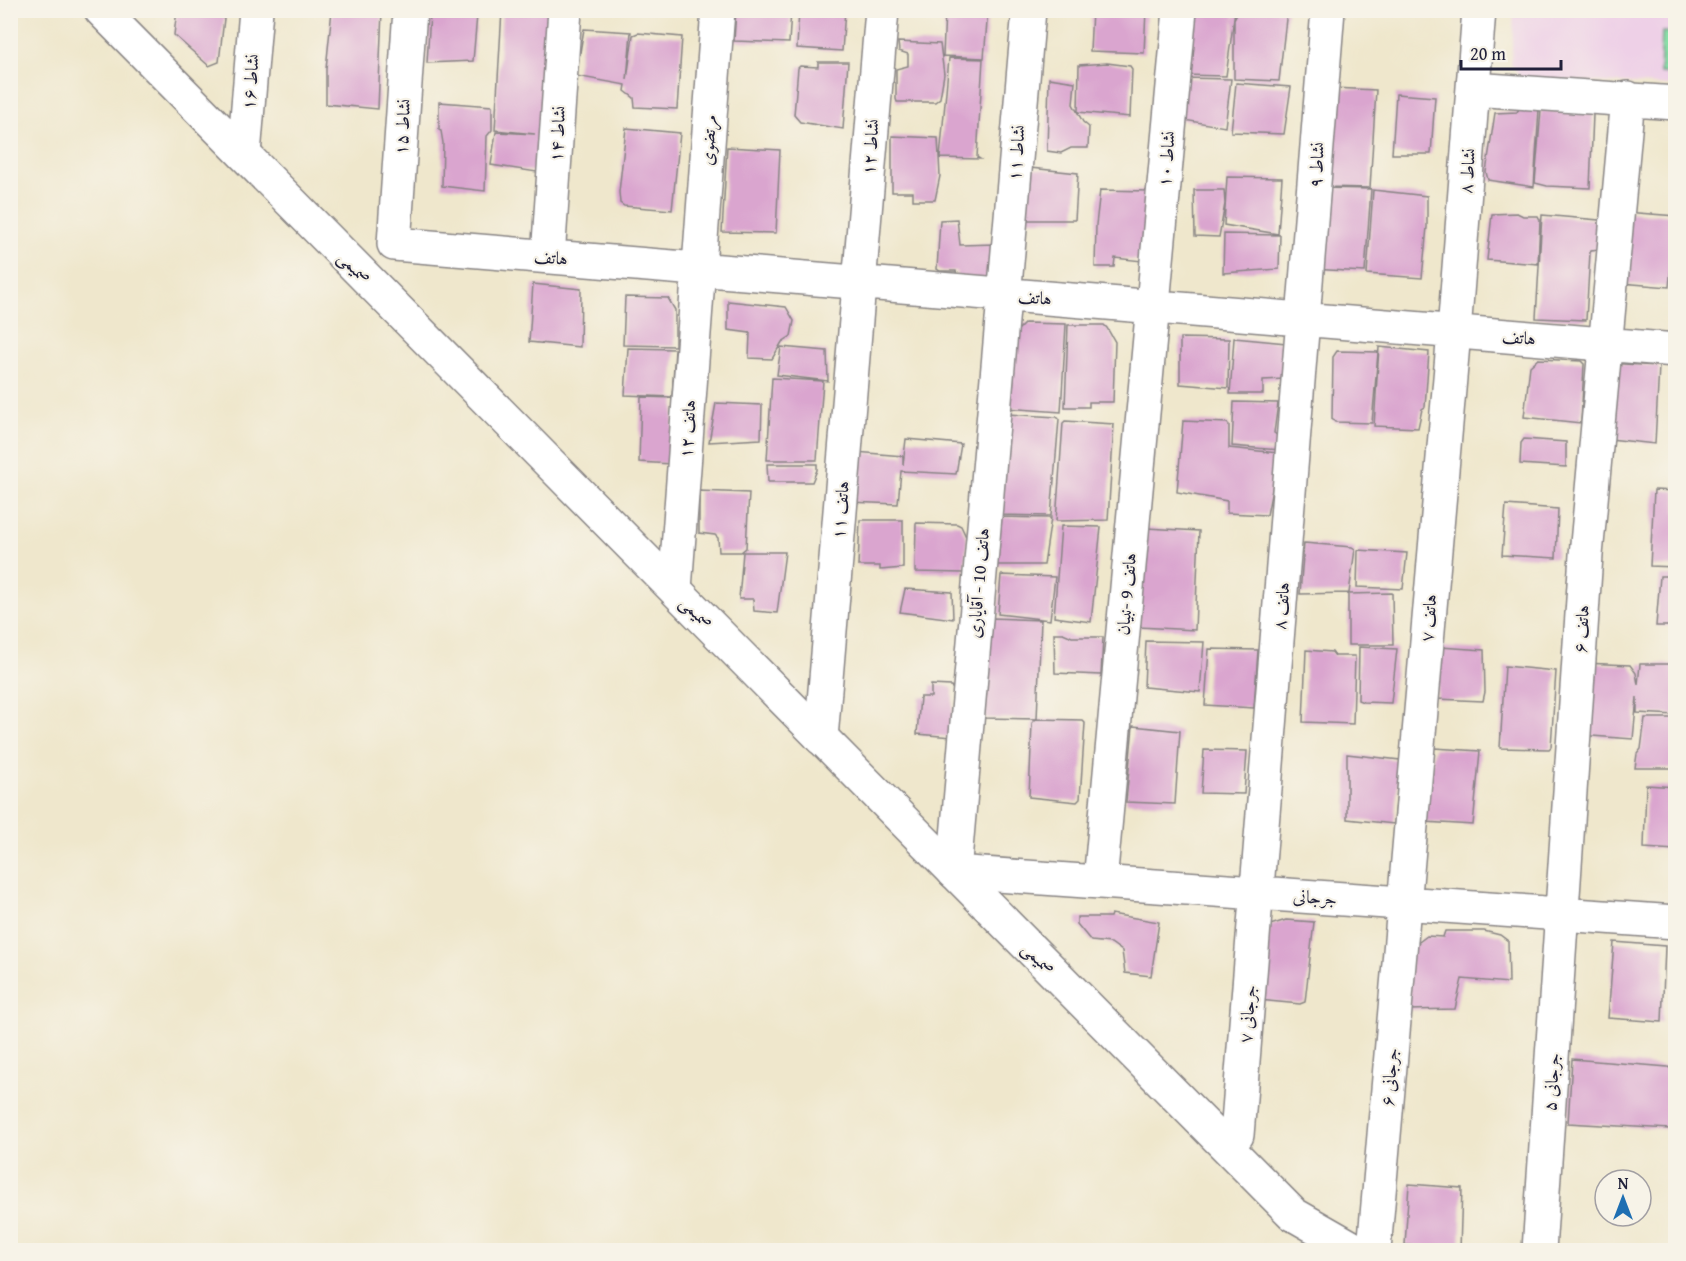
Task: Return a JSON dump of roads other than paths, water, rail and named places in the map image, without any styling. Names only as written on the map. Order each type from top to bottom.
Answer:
[{"type":"street","name":"نشاط ۱۶","points":[[244,154],[256,10]]},
{"type":"street","name":"نشاط ۱۵","points":[[394,244],[410,10]]},
{"type":"street","name":"نشاط ۱۴","points":[[548,257],[566,10]]},
{"type":"street","name":"مرتضوی","points":[[698,269],[718,10]]},
{"type":"street","name":"نشاط ۱۲","points":[[859,283],[882,10]]},
{"type":"street","name":"نشاط ۱۱","points":[[1003,294],[1029,10]]},
{"type":"street","name":"نشاط ۱۰","points":[[1153,307],[1180,10]]},
{"type":"street","name":"نشاط ۹","points":[[1304,320],[1328,10]]},
{"type":"street","name":"نشاط ۸","points":[[1454,332],[1479,10]]},
{"type":"street","name":"صمیمی","points":[[108,14],[364,276],[1293,1214],[1356,1251]]},
{"type":"street","points":[[1473,89],[1676,102]]},
{"type":"street","name":"هاتف ۶","points":[[1562,915],[1586,555],[1628,98]]},
{"type":"street","name":"هاتف","points":[[394,244],[1676,350]]},
{"type":"street","points":[[364,276],[394,244]]},
{"type":"street","name":"هاتف ۱۲","points":[[675,590],[698,269]]},
{"type":"street","name":"هاتف ۱۱","points":[[821,738],[859,283]]},
{"type":"street","name":"هاتف 10 - آقایاری","points":[[954,872],[1003,294]]},
{"type":"street","name":"هاتف 9 -نبیان","points":[[1100,882],[1153,307]]},
{"type":"street","name":"هاتف ۸","points":[[1258,893],[1304,320]]},
{"type":"street","name":"هاتف ۷","points":[[1403,903],[1454,332]]},
{"type":"street","name":"جرجانی","points":[[954,872],[1676,922]]},
{"type":"street","name":"جرجانی ۷","points":[[1237,1135],[1258,893]]},
{"type":"street","name":"جرجانی ۶","points":[[1374,1251],[1403,903]]},
{"type":"street","name":"جرجانی ۵","points":[[1539,1251],[1562,915]]},
{"type":"street","name":"صمیمی","points":[[1293,1214],[1314,1251]]}]
